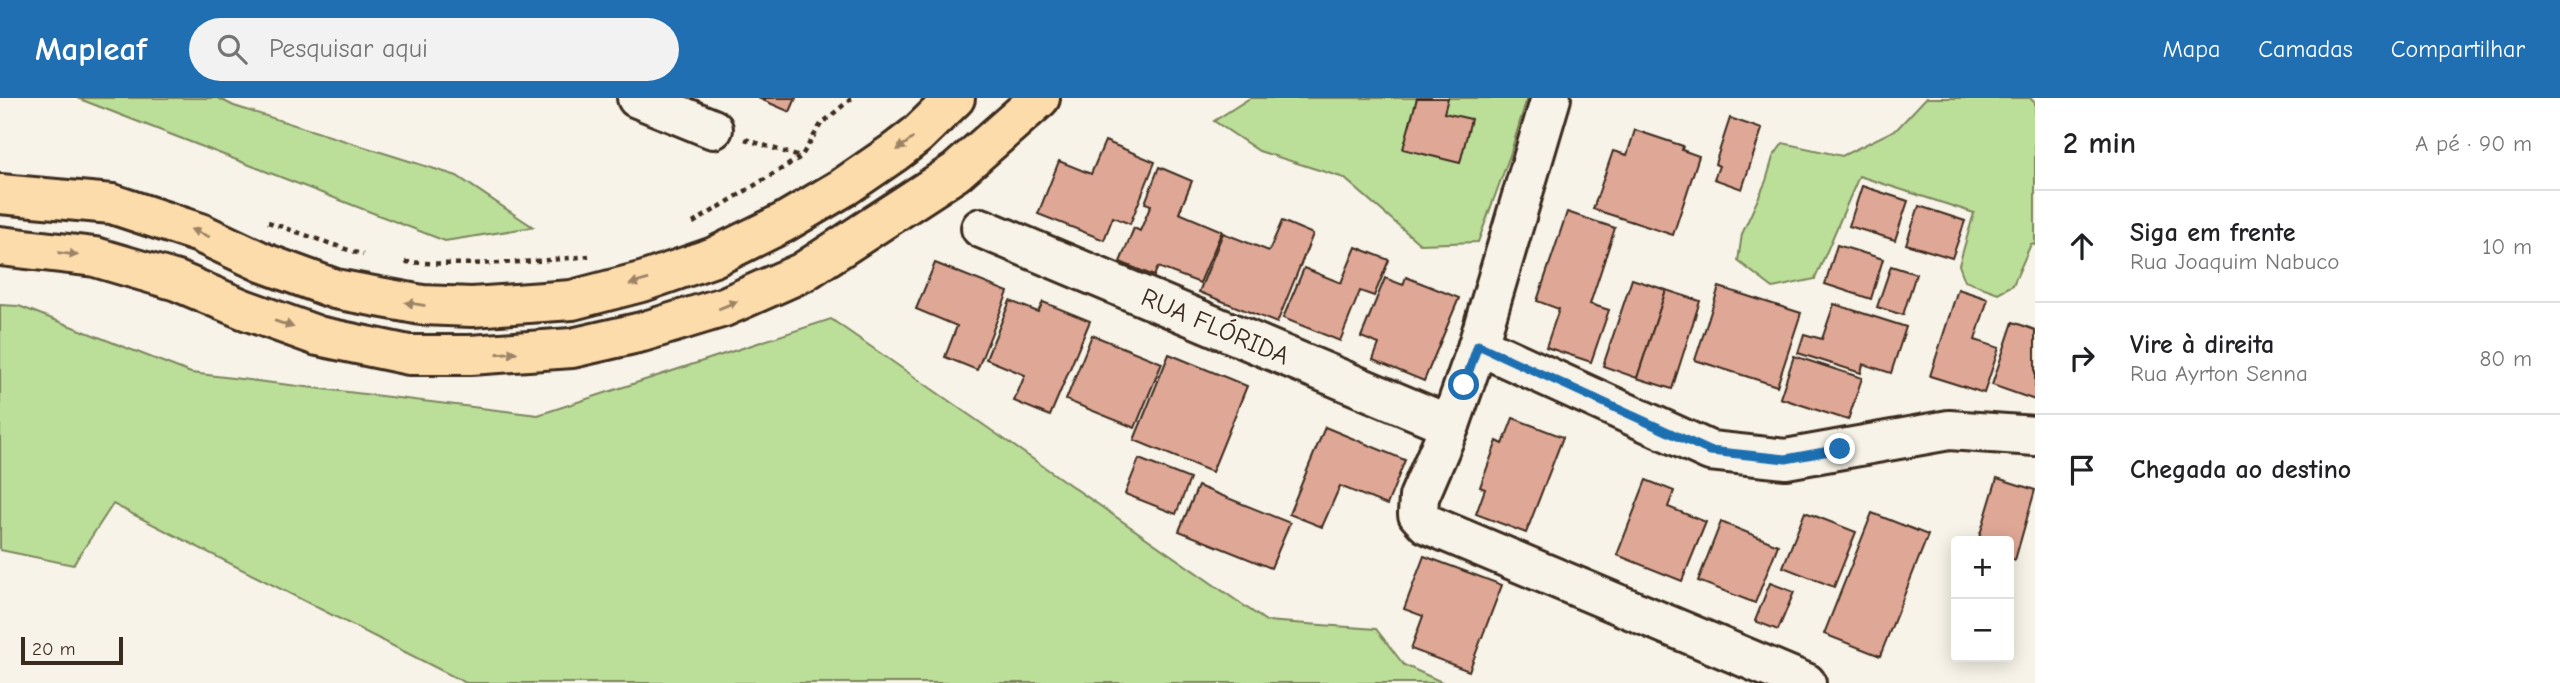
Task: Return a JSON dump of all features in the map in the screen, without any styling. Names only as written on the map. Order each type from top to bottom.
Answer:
[{"type":"main road","points":[[0,194],[112,204],[200,233],[264,263],[335,289],[422,305],[472,307],[572,300],[645,281],[713,257],[783,223],[844,187],[895,152],[918,135],[955,98]]},
{"type":"main road","points":[[0,246],[95,257],[177,281],[243,309],[318,336],[409,355],[470,355],[572,348],[642,332],[724,307],[803,272],[956,172],[1040,98]]},
{"type":"street","points":[[637,98],[713,129]]},
{"type":"street","points":[[1551,98],[1478,345],[1450,425],[1419,497],[1418,514],[1427,524],[1806,683]]},
{"type":"street","name":"RUA FLÓRIDA","points":[[981,228],[1450,425]]},
{"type":"street","points":[[1478,345],[1710,451],[1786,459],[1949,430],[2035,436]]},
{"type":"path","points":[[682,228],[801,157],[821,124],[852,98]]},
{"type":"path","points":[[713,129],[801,157]]},
{"type":"path","points":[[263,220],[366,256]]},
{"type":"path","points":[[404,262],[453,265],[534,262],[597,255]]},
{"type":"green space","points":[[77,98],[218,98],[234,106],[457,176],[533,227],[445,241]]},
{"type":"green space","points":[[1250,98],[1527,98],[1510,155],[1478,242],[1420,244],[1344,178],[1259,151],[1214,121]]},
{"type":"green space","points":[[1926,98],[2030,98],[2035,103],[2035,245],[2031,244],[2013,285],[1998,293],[1965,281],[1959,265],[1974,213],[1859,176],[1815,279],[1773,288],[1738,261],[1742,234],[1766,181],[1773,157],[1783,143],[1842,156],[1897,129]]},
{"type":"green space","points":[[0,305],[19,306],[191,373],[538,415],[831,319],[1266,621],[1376,629],[1404,665],[1444,683],[466,683],[113,504],[73,565],[0,550]]},
{"type":"building","points":[[758,98],[796,98],[790,112]]},
{"type":"building","points":[[1417,98],[1448,98],[1444,113],[1471,119],[1460,163],[1403,149]]},
{"type":"building","points":[[1730,118],[1762,129],[1742,189],[1714,179],[1719,166],[1715,164]]},
{"type":"building","points":[[1635,130],[1683,146],[1682,150],[1699,156],[1673,235],[1593,209],[1613,151],[1627,155]]},
{"type":"building","points":[[1105,141],[1155,162],[1130,224],[1113,217],[1104,240],[1038,214],[1059,161],[1091,174]]},
{"type":"building","points":[[1159,167],[1192,181],[1179,213],[1222,231],[1200,283],[1158,267],[1154,276],[1120,262],[1134,228],[1140,231],[1151,205],[1145,203]]},
{"type":"building","points":[[1862,186],[1908,201],[1895,240],[1849,226]]},
{"type":"building","points":[[1919,206],[1965,221],[1952,258],[1906,244]]},
{"type":"building","points":[[1567,212],[1615,228],[1590,304],[1609,310],[1591,362],[1546,347],[1559,309],[1537,301]]},
{"type":"building","points":[[1282,221],[1313,234],[1277,323],[1199,292],[1223,233],[1269,251]]},
{"type":"building","points":[[1837,245],[1883,259],[1871,299],[1825,284]]},
{"type":"building","points":[[1356,247],[1389,260],[1374,296],[1360,291],[1340,341],[1283,318],[1304,268],[1341,283]]},
{"type":"building","points":[[935,263],[1008,292],[977,370],[945,357],[957,326],[916,309]]},
{"type":"building","points":[[1891,266],[1916,274],[1903,315],[1877,307]]},
{"type":"building","points":[[1406,277],[1459,298],[1424,381],[1373,360],[1379,344],[1361,337],[1385,278],[1403,285]]},
{"type":"building","points":[[1632,279],[1666,290],[1637,378],[1603,366]]},
{"type":"building","points":[[1719,287],[1801,313],[1777,386],[1695,360]]},
{"type":"building","points":[[1958,289],[1988,299],[1975,340],[1999,348],[1984,393],[1930,376]]},
{"type":"building","points":[[1666,290],[1700,301],[1672,389],[1637,378]]},
{"type":"building","points":[[1010,301],[1038,312],[1043,302],[1090,321],[1050,416],[1014,401],[1025,375],[986,359]]},
{"type":"building","points":[[1834,304],[1906,327],[1891,373],[1863,364],[1861,373],[1798,353],[1804,334],[1822,339]]},
{"type":"building","points":[[2013,322],[2035,330],[2035,400],[1992,385]]},
{"type":"building","points":[[1092,335],[1162,363],[1135,428],[1066,400]]},
{"type":"building","points":[[1169,354],[1247,386],[1212,472],[1134,440]]},
{"type":"building","points":[[1794,356],[1862,378],[1848,420],[1780,398]]},
{"type":"building","points":[[1513,418],[1563,437],[1526,533],[1476,514],[1485,489],[1480,487],[1497,441],[1503,444]]},
{"type":"building","points":[[1325,427],[1405,460],[1387,505],[1340,486],[1322,527],[1289,514]]},
{"type":"building","points":[[1139,459],[1190,479],[1176,514],[1125,494]]},
{"type":"building","points":[[1997,478],[2035,490],[2015,560],[2014,536],[1980,536]]},
{"type":"building","points":[[1646,480],[1674,491],[1668,507],[1706,522],[1682,581],[1617,555]]},
{"type":"building","points":[[1198,486],[1290,523],[1271,568],[1179,531]]},
{"type":"building","points":[[1805,512],[1856,532],[1834,587],[1783,567]]},
{"type":"building","points":[[1872,513],[1928,535],[1880,656],[1824,634]]},
{"type":"building","points":[[1721,522],[1778,545],[1755,603],[1698,581]]},
{"type":"building","points":[[1424,556],[1502,585],[1469,671],[1411,649],[1423,616],[1404,609]]},
{"type":"building","points":[[1770,583],[1794,592],[1778,630],[1755,621]]},
{"type":"route","points":[[1464,385],[1478,345],[1710,451],[1786,459],[1840,449]]}]
